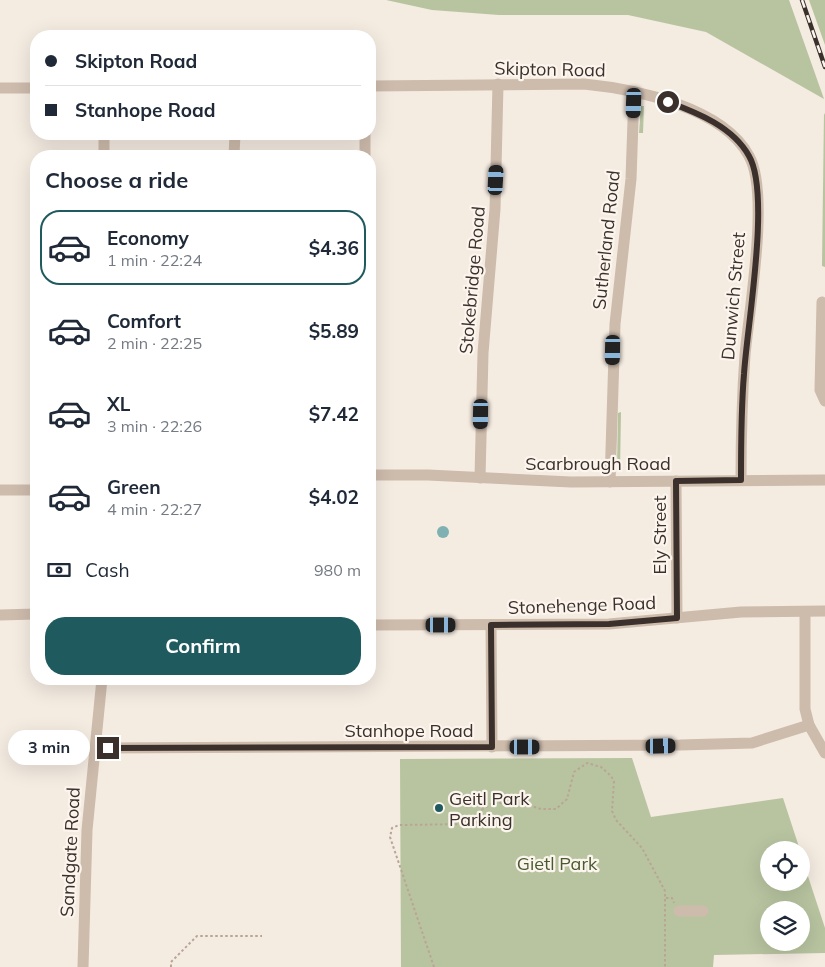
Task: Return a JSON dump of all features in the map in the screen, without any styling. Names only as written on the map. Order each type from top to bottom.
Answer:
[{"type":"street","name":"Stokebridge Road","points":[[480,478],[483,353],[495,209],[498,84]]},
{"type":"street","name":"Skipton Road","points":[[376,86],[584,84],[634,92],[682,107],[722,127]]},
{"type":"street","points":[[0,88],[30,88]]},
{"type":"street","name":"Sutherland Road","points":[[610,482],[615,324],[630,189],[634,92]]},
{"type":"street","name":"Dunwich Street","points":[[722,127],[733,136],[749,155],[754,165],[757,184],[755,246],[744,375],[741,480]]},
{"type":"street","points":[[822,302],[820,382],[825,401]]},
{"type":"street","name":"Scarbrough Road","points":[[376,475],[610,482],[825,480]]},
{"type":"street","name":"Ely Street","points":[[676,481],[677,618]]},
{"type":"street","points":[[0,490],[30,490]]},
{"type":"street","name":"Stonehenge Road","points":[[376,625],[609,624],[741,612],[825,611]]},
{"type":"street","points":[[805,612],[804,696],[809,725],[825,753]]},
{"type":"street","points":[[0,615],[30,614]]},
{"type":"street","points":[[491,625],[492,747]]},
{"type":"street","name":"Sandgate Road","points":[[83,967],[87,830],[101,685]]},
{"type":"street","name":"Stanhope Road","points":[[96,748],[492,747],[752,743],[809,725]]},
{"type":"street","points":[[679,911],[703,911]]},
{"type":"path","points":[[590,758],[590,764]]},
{"type":"path","points":[[434,967],[400,868],[391,832],[394,826],[472,824],[476,822],[484,808],[492,803],[522,803],[541,809],[556,809],[568,799],[574,772],[582,765],[590,764],[601,767],[614,781],[612,811],[616,820],[642,848],[666,891],[665,967]]},
{"type":"path","points":[[467,808],[470,802],[478,803],[484,808]]},
{"type":"path","points":[[171,967],[171,962],[197,936],[262,936]]},
{"type":"green space","points":[[386,0],[789,0],[824,99],[706,32],[628,15],[499,15],[432,10]]},
{"type":"green space","points":[[809,0],[825,0],[825,45]]},
{"type":"green space","points":[[641,106],[644,106],[643,133],[639,133]]},
{"type":"green space","points":[[824,113],[825,115],[825,267],[822,266]]},
{"type":"green space","points":[[621,412],[620,470],[617,468],[618,413]]},
{"type":"green space","name":"Gietl Park","points":[[632,758],[651,817],[783,798],[797,841],[760,841],[760,891],[810,891],[810,882],[825,928],[825,953],[714,955],[713,967],[401,967],[400,759]]},
{"type":"water","points":[[441,526],[445,526],[449,532],[445,538],[441,538],[437,534],[437,530]]},
{"type":"railway","points":[[802,0],[825,67]]},
{"type":"place","name":"Geitl Park Parking","points":[[439,808]]},
{"type":"route","points":[[108,748],[492,747],[491,625],[609,624],[677,618],[676,481],[741,480],[744,375],[758,195],[754,165],[743,146],[714,122],[668,102]]}]
